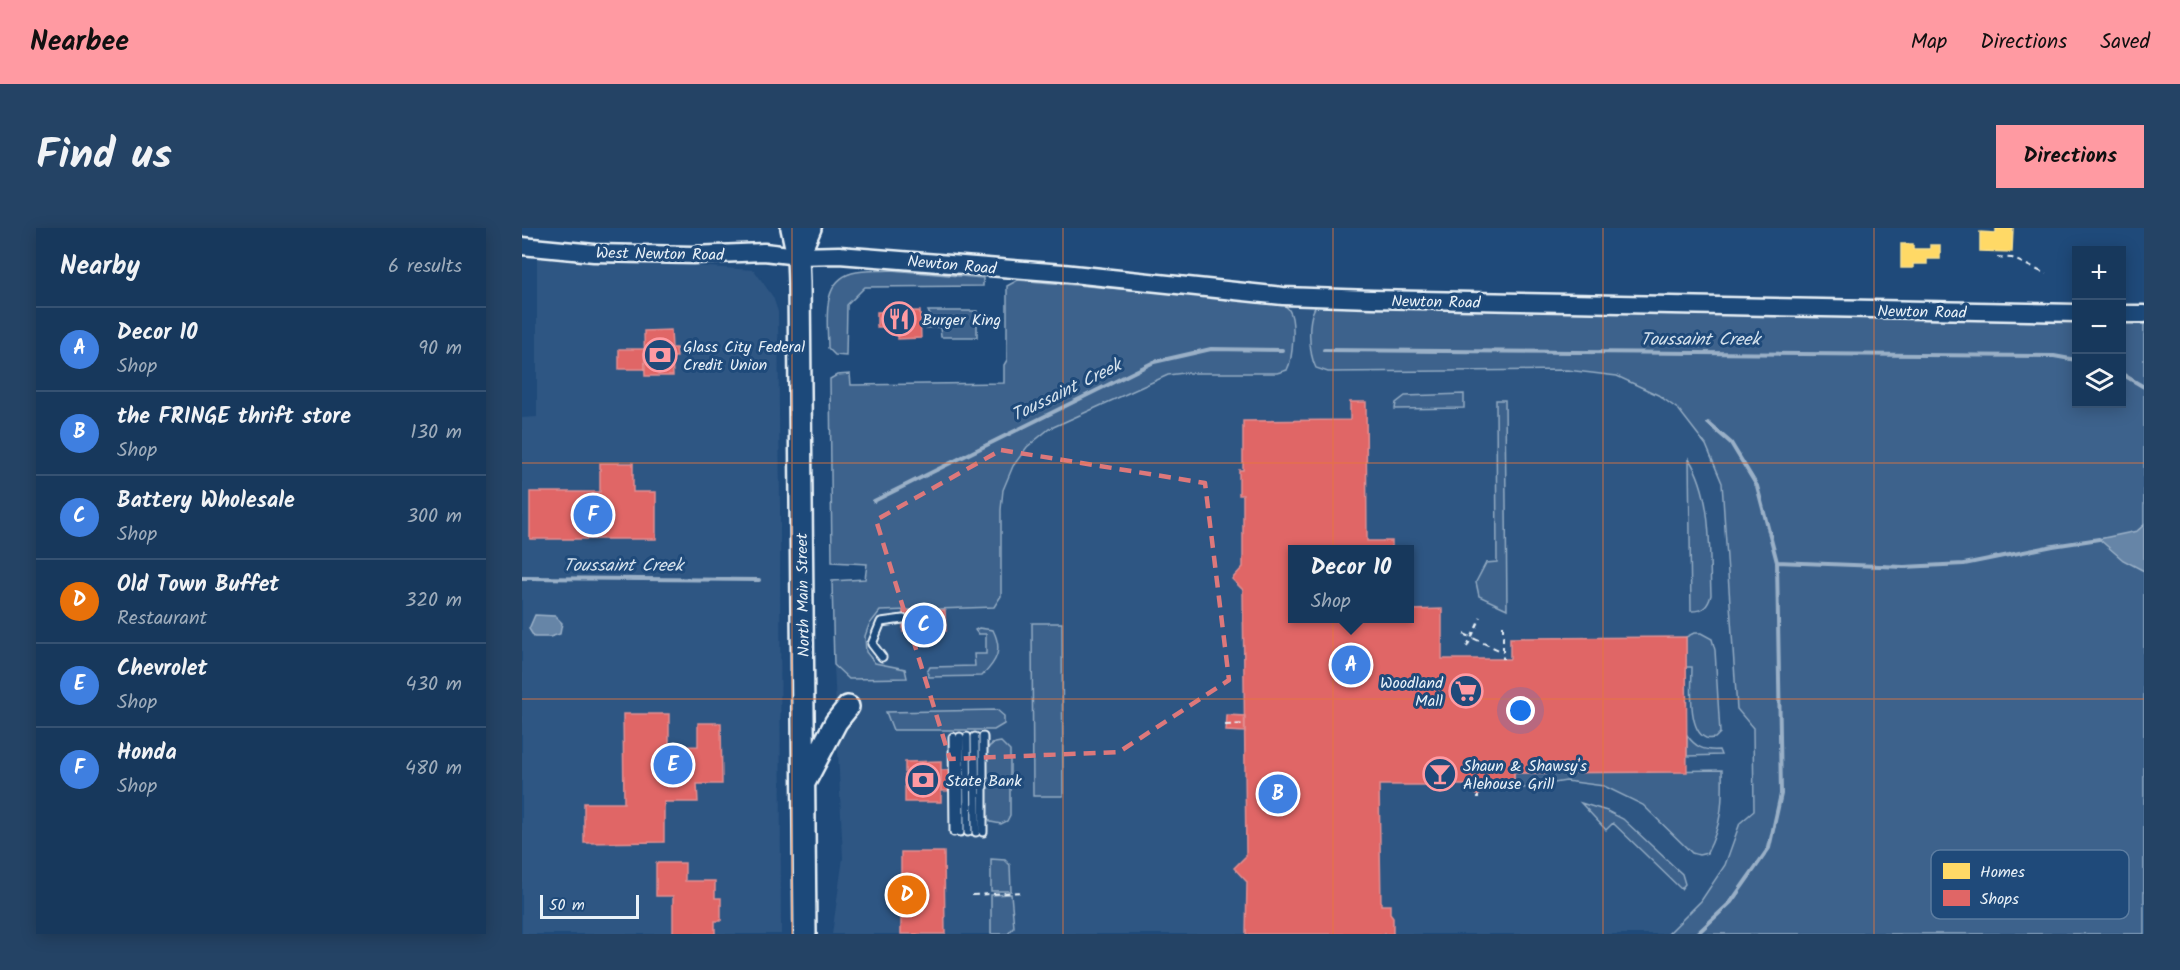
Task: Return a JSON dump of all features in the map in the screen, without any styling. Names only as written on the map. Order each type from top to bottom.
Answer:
[{"type":"main road","points":[[792,228],[798,256]]},
{"type":"main road","points":[[798,256],[810,228]]},
{"type":"main road","name":"North Main Street","points":[[798,256],[805,934]]},
{"type":"main road","points":[[804,784],[836,722],[848,706]]},
{"type":"street","name":"West Newton Road","points":[[522,246],[594,253],[693,255],[764,252],[798,256]]},
{"type":"street","name":"Newton Road","points":[[798,256],[838,255],[1063,273],[1282,296],[2072,313]]},
{"type":"street","points":[[2126,314],[2144,314]]},
{"type":"lane","points":[[882,657],[872,644],[881,622],[903,619]]},
{"type":"lane","points":[[968,737],[968,832]]},
{"type":"lane","points":[[968,737],[968,832]]},
{"type":"lane","points":[[968,737],[968,832]]},
{"type":"path","points":[[1997,258],[2012,258],[2046,274]]},
{"type":"path","points":[[1467,647],[1481,617]]},
{"type":"path","points":[[1503,625],[1503,659]]},
{"type":"path","points":[[1464,634],[1503,652]]},
{"type":"path","points":[[1225,724],[1245,724]]},
{"type":"path","points":[[972,895],[1023,892]]},
{"type":"highlighted area","points":[[1001,450],[1205,483],[1229,680],[1119,752],[950,759],[876,520]]},
{"type":"shaded area","points":[[537,256],[754,270],[773,297],[778,312],[781,934],[522,934],[522,418],[537,417]]},
{"type":"shaded area","points":[[891,270],[983,278],[983,286],[865,287],[847,305],[846,356],[835,355],[828,348],[827,316],[830,294],[835,285],[852,273]]},
{"type":"shaded area","points":[[1018,280],[1282,303],[1289,309],[1292,322],[1293,340],[1289,365],[1287,370],[1277,373],[1168,375],[1049,429],[1027,447],[1013,466],[1003,490],[1001,596],[994,607],[880,611],[869,625],[865,636],[866,652],[875,663],[905,669],[907,678],[849,679],[834,665],[832,581],[865,579],[867,564],[832,562],[830,379],[837,375],[850,374],[851,385],[1004,383],[1004,365],[1007,360],[1007,286]]},
{"type":"shaded area","name":"Woodland Mall","points":[[1282,303],[1317,305],[1316,368],[1328,372],[1567,370],[1617,376],[1658,395],[1679,410],[1706,445],[1722,483],[1737,709],[1753,728],[1754,811],[1740,823],[1725,865],[1701,901],[1668,934],[832,934],[843,858],[834,665],[849,679],[907,678],[905,669],[875,663],[866,652],[865,636],[869,625],[880,611],[994,606],[1004,490],[1013,466],[1027,447],[1049,429],[1155,380],[1168,375],[1184,373],[1289,309]]},
{"type":"shaded area","points":[[1317,305],[2072,317],[2072,408],[2126,408],[2126,318],[2144,318],[2144,934],[1668,934],[1701,901],[1725,865],[1740,823],[1754,811],[1753,728],[1737,709],[1722,483],[1706,445],[1679,410],[1658,395],[1617,376],[1567,370],[1328,372],[1316,368],[1314,362],[1310,336],[1311,318]]},
{"type":"shaded area","points":[[928,311],[977,311],[977,337],[941,337],[940,327],[926,328],[926,322],[932,319]]},
{"type":"shaded area","points":[[1464,394],[1464,408],[1395,409],[1396,403],[1405,396]]},
{"type":"shaded area","points":[[1496,400],[1505,400],[1507,609],[1479,596],[1476,582],[1486,563],[1497,562]]},
{"type":"shaded area","points":[[1689,459],[1697,474],[1706,507],[1711,595],[1704,607],[1691,611]]},
{"type":"shaded area","points":[[2144,525],[2144,571],[2123,560],[2099,539],[2137,531]]},
{"type":"shaded area","points":[[535,615],[555,616],[562,623],[560,634],[550,637],[534,637],[529,629]]},
{"type":"shaded area","points":[[1032,623],[1062,623],[1063,796],[1033,796]]},
{"type":"shaded area","points":[[979,628],[993,630],[998,644],[995,660],[982,676],[929,677],[927,672],[930,667],[975,666],[974,654],[986,654],[986,634],[978,634],[975,630]]},
{"type":"shaded area","points":[[1694,633],[1701,633],[1712,639],[1715,650],[1720,733],[1715,738],[1706,738],[1700,733],[1693,717],[1692,667],[1686,667],[1686,637]]},
{"type":"shaded area","points":[[997,710],[1004,716],[1004,724],[994,730],[893,730],[886,712]]},
{"type":"shaded area","points":[[1687,735],[1693,743],[1704,749],[1719,750],[1721,755],[1687,756]]},
{"type":"shaded area","points":[[1001,742],[1010,751],[1010,815],[1007,821],[1001,824],[991,822],[987,817],[986,751],[992,744]]},
{"type":"shaded area","points":[[1722,770],[1722,803],[1719,822],[1707,853],[1699,855],[1692,853],[1643,805],[1604,786],[1566,781],[1506,791],[1514,782],[1514,773]]},
{"type":"shaded area","points":[[1581,803],[1623,819],[1682,874],[1685,884],[1681,889],[1613,823],[1606,830]]},
{"type":"shaded area","points":[[991,859],[1005,860],[1010,865],[1011,891],[991,891]]},
{"type":"shaded area","points":[[1011,894],[1014,927],[1008,934],[991,934],[991,895]]},
{"type":"building: Homes","points":[[1996,228],[2013,228],[2012,252],[1980,251],[1980,232],[1996,233]]},
{"type":"building: Homes","points":[[1901,244],[1913,244],[1913,249],[1930,249],[1930,245],[1940,245],[1940,259],[1927,259],[1927,264],[1913,264],[1913,268],[1901,268]]},
{"type":"building: Shops","name":"Burger King","points":[[920,311],[921,338],[898,339],[898,327],[877,327],[877,312]]},
{"type":"building: Shops","name":"Glass City Federal Credit Union","points":[[671,330],[672,348],[676,348],[677,357],[672,357],[673,376],[645,376],[644,331]]},
{"type":"building: Shops","points":[[619,349],[644,349],[645,369],[619,369]]},
{"type":"building: Shops","name":"Woodland Mall","points":[[1350,402],[1366,402],[1367,541],[1392,541],[1392,545],[1288,545],[1288,623],[1414,623],[1414,610],[1442,609],[1442,659],[1510,659],[1510,638],[1686,637],[1687,772],[1514,773],[1514,782],[1491,783],[1478,796],[1466,785],[1379,785],[1381,905],[1390,905],[1393,934],[1246,934],[1247,882],[1234,868],[1246,856],[1243,590],[1232,579],[1243,567],[1243,495],[1239,495],[1239,470],[1243,470],[1243,421],[1350,420]]},
{"type":"building: Shops","points":[[600,463],[633,463],[633,492],[656,492],[656,539],[530,539],[530,492],[600,492]]},
{"type":"building: Shops","points":[[945,610],[946,631],[903,632],[903,611]]},
{"type":"building: Shops","points":[[623,714],[669,714],[669,747],[698,746],[698,723],[721,723],[722,784],[697,784],[698,802],[664,802],[664,842],[584,843],[584,803],[624,803]]},
{"type":"building: Shops","points":[[1227,715],[1245,716],[1245,732],[1226,731]]},
{"type":"building: Shops","name":"State Bank","points":[[941,761],[941,802],[905,802],[905,762]]},
{"type":"building: Shops","points":[[983,769],[983,790],[941,791],[941,770]]},
{"type":"building: Shops","points":[[901,852],[944,852],[945,934],[901,934]]},
{"type":"building: Shops","points":[[656,863],[685,863],[685,881],[715,881],[715,898],[721,898],[721,921],[715,921],[715,934],[673,934],[673,896],[656,896]]},
{"type":"waterway","name":"Toussaint Creek","points":[[874,501],[1154,362],[1211,349],[1282,350]]},
{"type":"waterway","name":"Toussaint Creek","points":[[1324,350],[2054,356],[2072,359]]},
{"type":"waterway","name":"Toussaint Creek","points":[[2126,376],[2144,387]]},
{"type":"waterway","points":[[1697,934],[1731,902],[1769,848],[1781,794],[1777,562],[1757,486],[1731,443],[1708,423]]},
{"type":"waterway","points":[[1777,562],[1904,567],[1964,564],[2099,539]]},
{"type":"waterway","name":"Toussaint Creek","points":[[522,578],[759,580]]},
{"type":"place","name":"Burger King","points":[[899,319]]},
{"type":"place","name":"Glass City Federal Credit Union","points":[[660,355]]},
{"type":"place","name":"Honda","points":[[593,515]]},
{"type":"place","name":"Battery Wholesale","points":[[924,625]]},
{"type":"place","name":"Decor 10","points":[[1351,665]]},
{"type":"place","name":"Woodland Mall","points":[[1466,691]]},
{"type":"place","name":"Chevrolet","points":[[673,765]]},
{"type":"place","name":"Shaun & Shawsy's Alehouse Grill","points":[[1440,774]]},
{"type":"place","name":"State Bank","points":[[923,780]]},
{"type":"place","name":"the FRINGE thrift store","points":[[1278,794]]},
{"type":"place","name":"Old Town Buffet","points":[[907,895]]}]
